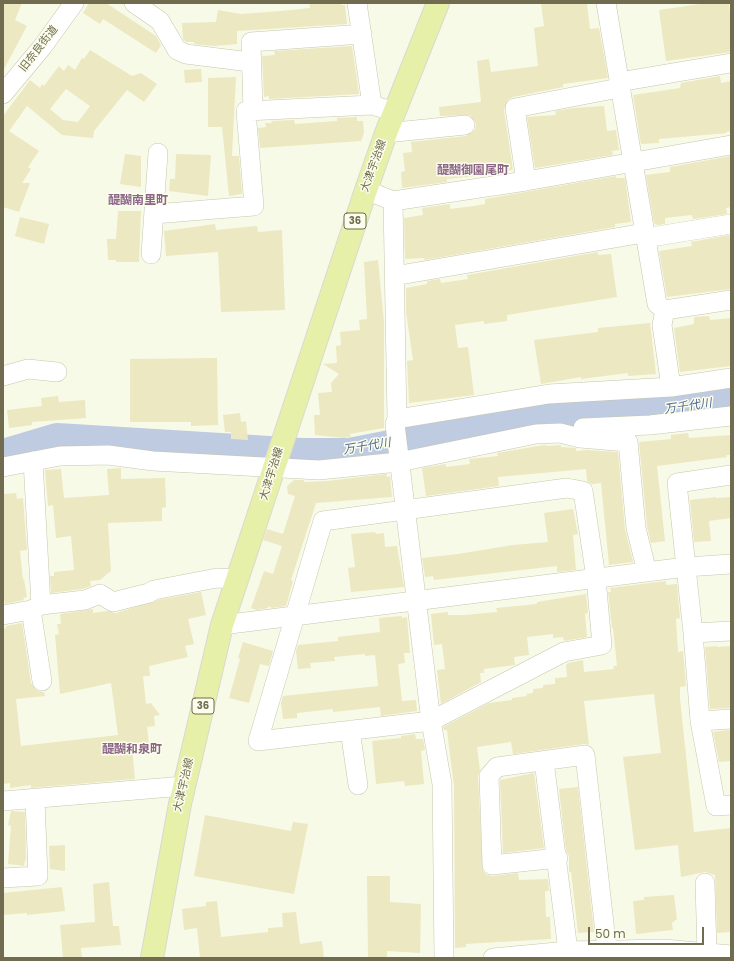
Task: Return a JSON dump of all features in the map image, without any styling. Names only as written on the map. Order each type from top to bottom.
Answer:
[{"type":"main road","name":"大津宇治線","points":[[152,958],[184,786],[222,625],[366,190],[386,133],[438,3]]},
{"type":"street","points":[[134,3],[160,21],[177,50],[186,54],[250,62]]},
{"type":"street","points":[[357,3],[372,105]]},
{"type":"street","points":[[606,3],[656,304],[665,310],[731,300]]},
{"type":"street","name":"旧奈良街道","points":[[3,94],[42,46],[69,4]]},
{"type":"street","points":[[253,111],[250,62],[251,42],[362,34]]},
{"type":"street","points":[[526,181],[515,108],[619,85],[731,63]]},
{"type":"street","points":[[154,214],[254,206],[246,111],[372,105],[395,112]]},
{"type":"street","points":[[386,133],[465,125]]},
{"type":"street","points":[[366,190],[393,201],[526,181],[731,145]]},
{"type":"street","points":[[151,254],[158,153]]},
{"type":"street","points":[[393,201],[396,422],[404,510],[431,721],[442,784],[444,958]]},
{"type":"street","points":[[394,276],[645,236],[731,224]]},
{"type":"street","points":[[665,310],[662,325],[671,387]]},
{"type":"street","points":[[3,376],[28,369],[58,372]]},
{"type":"street","points":[[396,422],[549,394],[671,387],[731,378]]},
{"type":"street","points":[[3,467],[60,456],[108,455],[153,462],[278,456],[319,470],[536,434],[560,433],[578,428],[650,425],[731,416]]},
{"type":"street","points":[[560,433],[580,438],[628,442],[636,528],[647,572]]},
{"type":"street","points":[[33,461],[36,608],[42,681]]},
{"type":"street","points":[[731,476],[677,483],[693,633],[700,721],[716,806],[731,806]]},
{"type":"street","points":[[567,488],[583,491],[596,578],[602,645],[564,652],[431,721],[258,741],[323,520],[567,488]]},
{"type":"street","points":[[222,625],[686,567],[731,564]]},
{"type":"street","points":[[3,616],[36,608],[85,600],[100,594],[113,602],[149,594],[154,590],[217,578],[238,579]]},
{"type":"street","points":[[693,633],[731,631]]},
{"type":"street","points":[[700,721],[731,719]]},
{"type":"street","points":[[350,730],[358,785]]},
{"type":"street","points":[[558,858],[492,865],[489,776],[497,767],[585,755],[607,950]]},
{"type":"street","points":[[544,761],[558,858],[557,954]]},
{"type":"street","points":[[3,801],[184,786]]},
{"type":"street","points":[[3,878],[38,876],[35,799]]},
{"type":"street","points":[[705,883],[707,953]]},
{"type":"street","points":[[493,958],[607,950],[664,948],[731,956]]},
{"type":"building","points":[[3,3],[22,3],[15,20],[27,26],[3,71]]},
{"type":"building","points":[[89,3],[106,3],[156,36],[161,45],[156,53],[103,19],[100,24],[83,13]]},
{"type":"building","points":[[309,3],[341,3],[341,5],[345,5],[347,24],[237,31],[237,44],[214,46],[194,44],[194,42],[186,42],[183,39],[182,23],[216,22],[218,10],[241,14],[281,11],[310,8]]},
{"type":"building","points":[[541,3],[587,3],[590,29],[599,28],[608,78],[563,84],[563,87],[513,97],[508,100],[504,110],[513,170],[496,172],[496,174],[447,179],[447,182],[402,188],[401,172],[405,171],[403,153],[412,152],[411,142],[466,136],[475,130],[476,124],[470,115],[440,116],[439,107],[481,102],[477,61],[489,59],[491,72],[538,66],[534,28],[544,26]]},
{"type":"building","points":[[707,3],[729,3],[731,52],[666,61],[659,10]]},
{"type":"building","points":[[352,46],[359,94],[269,99],[269,96],[264,97],[262,56],[275,55],[274,51]]},
{"type":"building","points":[[90,50],[132,76],[141,73],[157,84],[144,102],[127,90],[94,131],[93,138],[62,135],[27,106],[9,131],[39,151],[28,167],[31,169],[22,183],[30,183],[19,212],[3,207],[3,116],[30,80],[40,88],[42,84],[44,86],[59,66],[64,71],[68,65],[75,70],[82,58],[84,59]],"holes":[[[66,89],[90,106],[78,122],[63,120],[50,109]]]},
{"type":"building","points":[[201,69],[202,82],[185,83],[184,70]]},
{"type":"building","points":[[720,76],[721,83],[731,81],[731,131],[726,132],[727,133],[659,139],[659,143],[641,144],[633,95],[680,88],[681,83]]},
{"type":"building","points":[[236,77],[232,156],[239,156],[242,194],[229,196],[222,127],[208,127],[208,78]]},
{"type":"building","points":[[604,106],[607,131],[616,130],[619,150],[612,151],[613,155],[535,168],[527,117],[556,115],[555,111],[573,108]]},
{"type":"building","points":[[357,117],[357,121],[363,121],[364,133],[361,141],[260,148],[258,128],[266,127],[265,123],[272,123],[271,121],[294,120],[295,124],[337,121],[337,118]]},
{"type":"building","points":[[125,154],[141,156],[141,187],[120,184]]},
{"type":"building","points":[[176,154],[211,155],[208,196],[169,191],[170,179],[175,179]]},
{"type":"building","points":[[731,156],[731,207],[726,208],[727,214],[693,219],[692,215],[665,218],[665,224],[657,225],[654,223],[646,175],[670,172],[670,167]]},
{"type":"building","points":[[616,176],[616,178],[625,178],[631,222],[615,224],[615,227],[425,260],[424,258],[405,259],[404,218],[423,215],[422,208],[450,204],[450,209],[474,206],[485,204],[485,199]]},
{"type":"building","points":[[118,211],[141,211],[139,262],[116,262],[116,260],[108,260],[107,239],[116,239]]},
{"type":"building","points":[[20,217],[49,224],[44,244],[15,236]]},
{"type":"building","points":[[215,224],[216,230],[257,226],[258,232],[282,230],[285,310],[221,312],[218,252],[166,256],[164,231]]},
{"type":"building","points":[[729,235],[731,240],[731,289],[667,297],[659,251],[692,246],[691,242]]},
{"type":"building","points":[[598,252],[598,255],[611,254],[617,297],[507,315],[507,321],[484,324],[484,321],[455,325],[458,348],[468,347],[474,395],[409,403],[407,361],[413,360],[406,312],[406,288],[427,284],[427,281],[440,279],[441,283],[468,279],[467,275]]},
{"type":"building","points":[[378,260],[384,322],[384,428],[350,434],[351,437],[344,438],[315,435],[314,415],[320,415],[318,393],[332,392],[331,383],[339,374],[323,364],[337,363],[336,346],[341,345],[340,332],[360,330],[359,320],[367,319],[364,262]]},
{"type":"building","points":[[709,316],[710,320],[731,318],[731,366],[680,372],[674,328],[694,324],[694,317]]},
{"type":"building","points":[[650,323],[656,374],[628,376],[628,373],[581,379],[581,377],[541,384],[534,340],[598,332],[598,328]]},
{"type":"building","points":[[217,358],[218,425],[191,426],[191,422],[130,422],[130,359]]},
{"type":"building","points":[[58,396],[59,402],[85,400],[86,418],[32,422],[32,425],[9,428],[7,410],[42,406],[41,398]]},
{"type":"building","points":[[240,413],[241,422],[246,421],[248,440],[231,439],[231,432],[225,432],[223,415]]},
{"type":"building","points":[[688,433],[689,438],[731,435],[731,455],[726,455],[727,457],[657,466],[665,541],[651,543],[647,526],[639,442],[671,439],[671,435]]},
{"type":"building","points":[[544,445],[561,445],[561,447],[576,448],[576,451],[587,450],[618,452],[625,529],[633,562],[609,565],[601,483],[592,484],[587,481],[586,469],[498,477],[499,486],[426,496],[422,468],[446,464],[446,467],[470,464],[469,459],[498,456],[497,453]]},
{"type":"building","points":[[121,468],[121,479],[165,478],[166,507],[162,508],[162,521],[108,523],[111,571],[100,580],[90,581],[91,586],[82,589],[51,593],[50,576],[54,576],[54,572],[74,570],[71,536],[56,538],[53,505],[48,506],[45,470],[61,469],[64,498],[109,495],[107,469]]},
{"type":"building","points":[[386,474],[387,477],[390,476],[392,497],[316,503],[291,580],[293,581],[286,606],[272,608],[268,606],[268,608],[257,610],[251,608],[264,571],[273,574],[282,546],[263,540],[267,529],[283,534],[295,496],[288,494],[287,486],[294,480],[304,480],[304,482],[327,481]]},
{"type":"building","points":[[16,493],[17,499],[23,498],[27,550],[20,551],[23,580],[24,579],[27,597],[23,598],[24,600],[5,604],[3,593],[3,494]]},
{"type":"building","points":[[731,497],[731,518],[709,521],[711,541],[694,542],[690,500]]},
{"type":"building","points":[[573,509],[578,534],[573,535],[576,570],[557,572],[557,566],[434,580],[433,576],[425,577],[422,558],[513,545],[548,542],[544,513]]},
{"type":"building","points":[[375,532],[376,534],[384,533],[385,547],[397,546],[404,587],[351,592],[348,568],[355,567],[351,534]]},
{"type":"building","points":[[666,581],[666,585],[677,584],[680,618],[676,619],[678,652],[683,651],[686,686],[680,687],[680,698],[694,832],[731,828],[731,932],[717,933],[715,875],[705,872],[681,877],[678,845],[635,850],[623,757],[661,753],[654,694],[584,701],[589,745],[584,744],[513,754],[511,742],[477,747],[480,771],[478,776],[483,871],[487,875],[493,876],[518,873],[519,880],[548,879],[549,891],[545,891],[546,917],[550,917],[551,939],[466,944],[466,947],[455,948],[454,787],[447,730],[444,730],[443,727],[489,703],[512,700],[512,698],[527,696],[526,694],[533,693],[533,689],[543,688],[543,685],[555,684],[555,678],[567,677],[566,665],[568,663],[583,660],[584,672],[614,669],[613,666],[617,666],[608,592],[611,592],[610,588]]},
{"type":"building","points":[[201,592],[206,615],[188,619],[194,644],[185,646],[188,657],[149,666],[150,676],[143,676],[146,704],[151,703],[160,715],[154,716],[155,726],[147,727],[149,744],[132,746],[135,779],[31,788],[31,785],[10,788],[10,783],[3,784],[3,629],[6,628],[6,626],[22,623],[31,683],[38,691],[44,692],[45,696],[16,699],[21,746],[118,735],[111,683],[60,694],[55,635],[59,634],[57,624],[61,624],[60,614],[93,609],[93,613],[107,611],[116,613],[158,600]]},
{"type":"building","points":[[586,594],[588,613],[585,614],[587,637],[564,641],[563,637],[553,638],[553,634],[527,637],[529,655],[514,657],[515,665],[484,669],[484,673],[480,673],[481,682],[441,704],[437,670],[445,669],[442,644],[434,645],[431,614],[448,612],[448,615],[464,615],[497,612],[496,608],[537,604],[537,602]]},
{"type":"building","points":[[402,616],[402,618],[407,617],[410,653],[404,653],[405,663],[398,664],[402,701],[416,700],[417,711],[381,716],[380,707],[333,712],[333,709],[297,713],[297,718],[283,719],[281,703],[283,696],[378,686],[375,655],[365,656],[365,654],[334,657],[335,661],[310,663],[311,668],[298,669],[296,651],[298,645],[338,641],[338,637],[380,632],[379,618]]},
{"type":"building","points":[[243,642],[273,651],[269,666],[260,664],[249,703],[229,698],[240,659],[238,658]]},
{"type":"building","points":[[731,646],[731,708],[710,709],[705,647]]},
{"type":"building","points":[[731,730],[731,761],[719,762],[713,732]]},
{"type":"building","points":[[415,734],[416,739],[423,739],[425,750],[421,751],[424,784],[405,786],[404,781],[376,784],[372,741],[401,738],[401,736]]},
{"type":"building","points":[[534,773],[544,848],[503,853],[500,780]]},
{"type":"building","points":[[578,787],[594,932],[578,933],[559,789]]},
{"type":"building","points":[[11,811],[25,812],[26,860],[24,866],[8,864],[11,826],[8,825]]},
{"type":"building","points":[[205,815],[291,831],[293,822],[308,824],[294,894],[194,876]]},
{"type":"building","points":[[65,845],[65,871],[50,869],[49,846]]},
{"type":"building","points":[[367,876],[390,876],[390,902],[421,904],[420,953],[387,951],[387,958],[368,958]]},
{"type":"building","points":[[109,882],[113,926],[119,926],[121,945],[81,948],[82,958],[63,958],[60,925],[95,922],[93,884]]},
{"type":"building","points":[[62,887],[65,911],[27,915],[27,913],[3,915],[3,893]]},
{"type":"building","points":[[674,895],[677,919],[672,923],[673,930],[636,934],[633,901],[644,900],[644,897]]},
{"type":"building","points":[[217,901],[221,937],[268,932],[268,928],[283,927],[282,913],[296,912],[300,944],[322,941],[324,958],[200,958],[197,928],[184,930],[182,909],[206,906],[206,902]]},
{"type":"waterway","name":"万千代川","points":[[3,453],[57,437],[302,452],[349,452],[522,418],[659,411],[731,401]]},
{"type":"district","name":"醍醐御園尾町","points":[[473,171]]},
{"type":"district","name":"醍醐南里町","points":[[138,201]]},
{"type":"district","name":"醍醐和泉町","points":[[132,750]]}]
